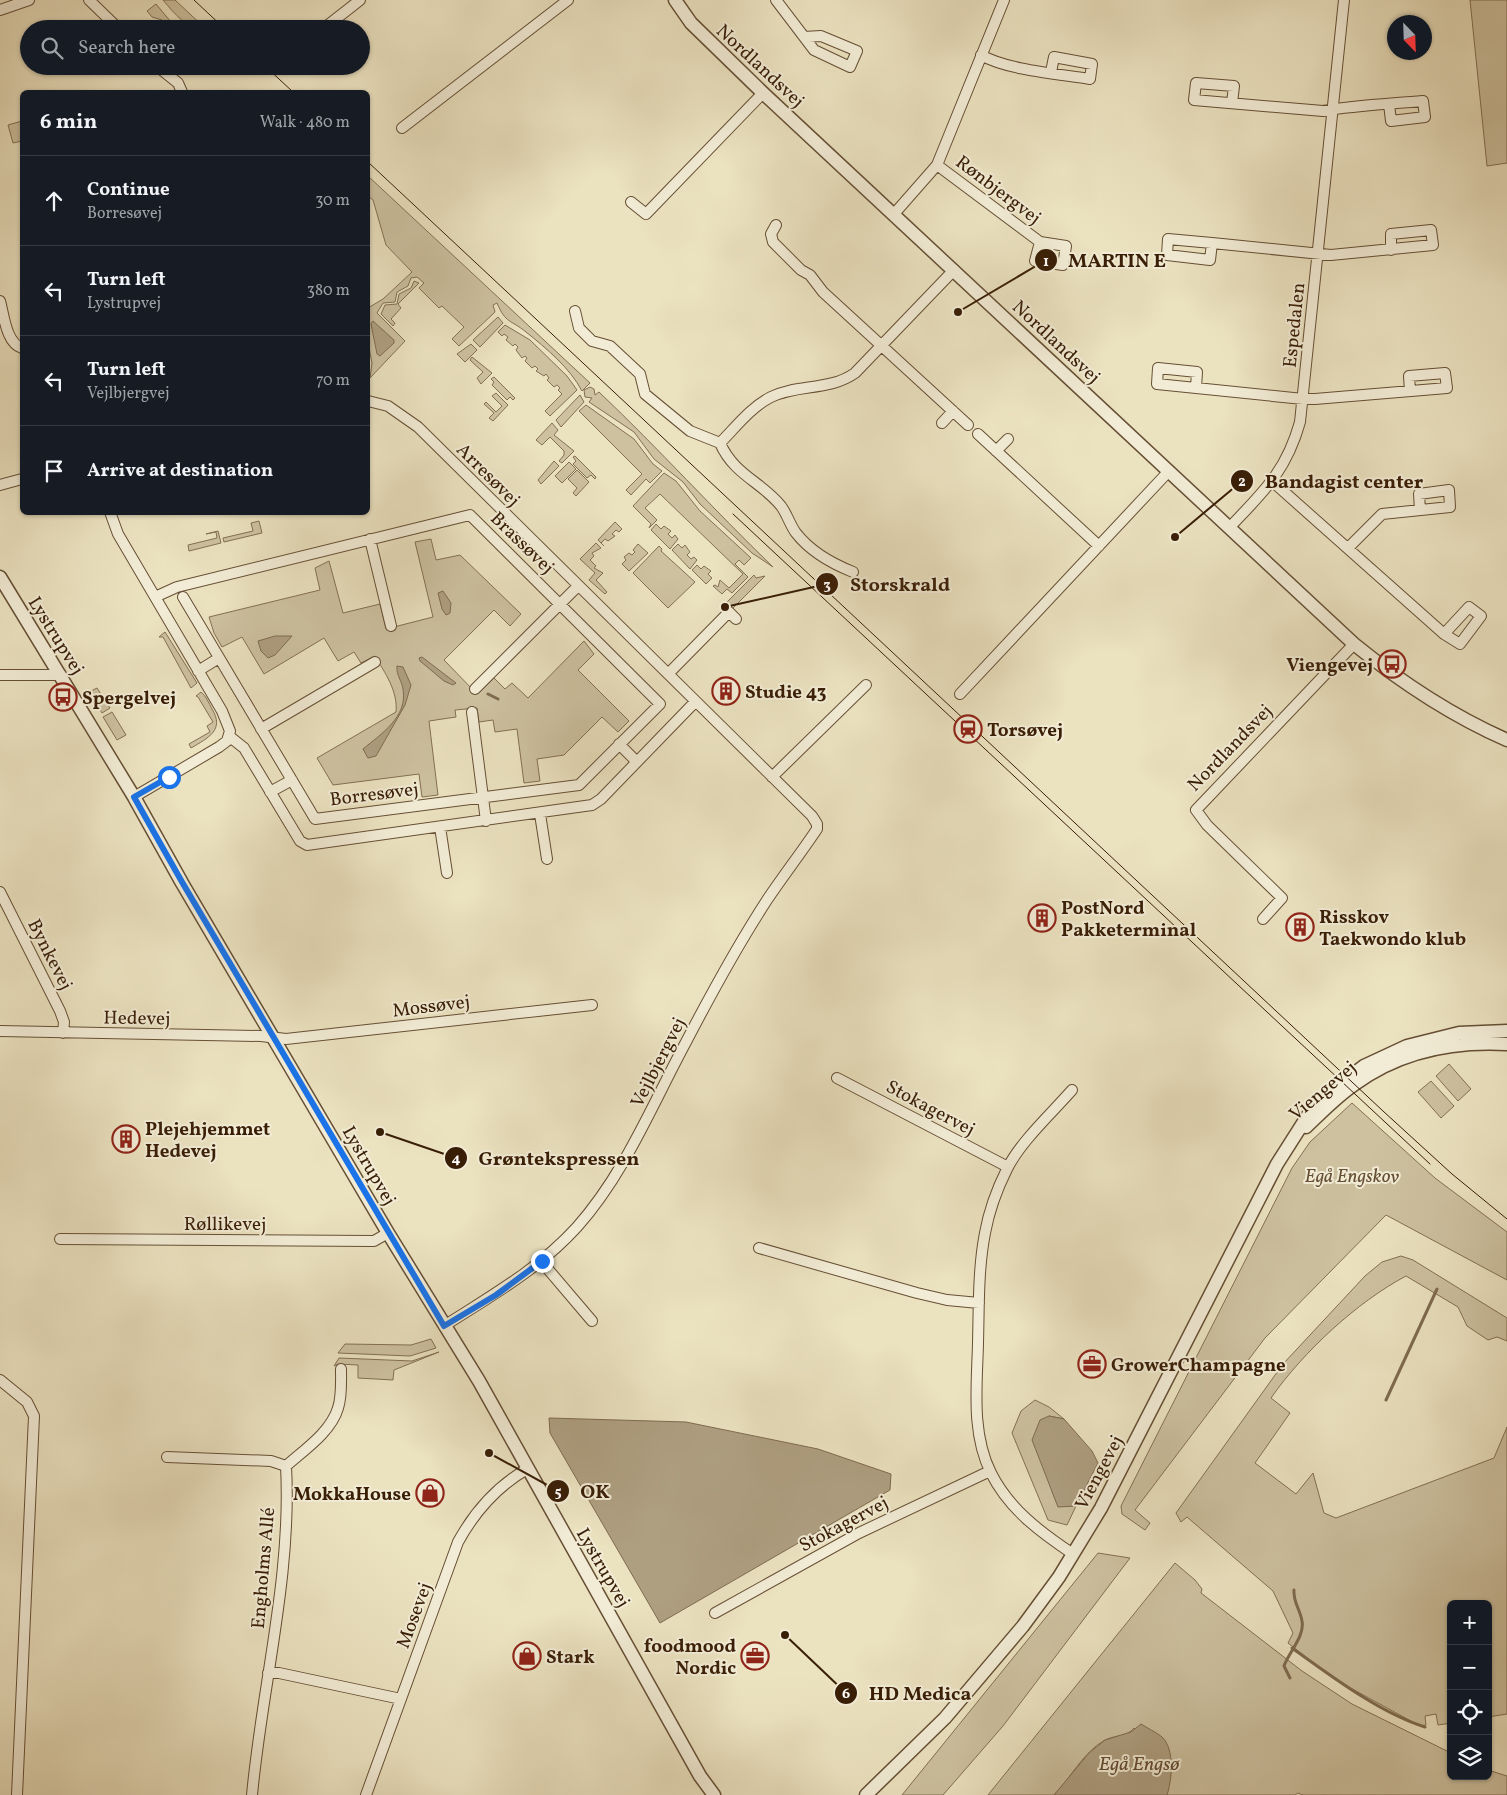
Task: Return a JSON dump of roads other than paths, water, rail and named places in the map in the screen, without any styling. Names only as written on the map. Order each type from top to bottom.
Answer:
[{"type":"street","points":[[0,10],[29,0]]},
{"type":"street","points":[[89,0],[110,20]]},
{"type":"street","points":[[334,20],[360,0]]},
{"type":"street","points":[[402,128],[568,0]]},
{"type":"street","name":"Nordlandsvej","points":[[675,0],[690,24],[1354,644],[1393,676],[1425,698],[1462,720],[1507,740]]},
{"type":"street","points":[[776,0],[804,37],[814,50],[850,67],[857,51],[821,36],[804,37]]},
{"type":"street","name":"Rønbjergvej","points":[[894,214],[937,165],[1004,0]]},
{"type":"street","name":"Espedalen","points":[[1230,528],[1273,482],[1294,445],[1300,422],[1344,0]]},
{"type":"street","points":[[981,55],[992,61],[1051,72]]},
{"type":"street","points":[[168,75],[178,83],[181,90]]},
{"type":"street","points":[[631,202],[646,214],[763,93]]},
{"type":"street","points":[[1232,103],[1323,112],[1334,109],[1389,104]]},
{"type":"street","name":"Rønbjergvej","points":[[937,165],[1040,242]]},
{"type":"street","points":[[776,225],[771,234],[774,242],[801,270],[810,275],[823,292],[968,425]]},
{"type":"street","points":[[1212,243],[1319,254],[1391,250]]},
{"type":"street","points":[[720,444],[760,403],[772,396],[843,381],[854,373],[954,270]]},
{"type":"street","points":[[0,301],[10,338],[20,347]]},
{"type":"street","points":[[575,311],[579,328],[592,341],[610,346],[640,374],[645,394],[690,431],[720,444],[725,455],[737,469],[781,506],[797,534],[831,563],[853,572]]},
{"type":"street","points":[[1196,388],[1303,399],[1410,391]]},
{"type":"street","name":"Arresøvej","points":[[370,402],[388,406],[410,420],[772,777]]},
{"type":"street","points":[[942,423],[953,411]]},
{"type":"street","points":[[978,434],[1099,546]]},
{"type":"street","points":[[996,451],[1008,438]]},
{"type":"street","points":[[960,694],[1169,471]]},
{"type":"street","points":[[0,485],[20,480]]},
{"type":"street","points":[[1273,482],[1444,634]]},
{"type":"street","points":[[1348,548],[1382,514],[1420,510]]},
{"type":"street","points":[[111,515],[115,529],[227,720],[229,736],[244,748],[300,841],[305,845],[540,814],[594,804],[696,702]]},
{"type":"street","name":"Brassøvej","points":[[155,597],[177,587],[470,515],[560,604]]},
{"type":"street","points":[[370,539],[391,626]]},
{"type":"street","name":"Lystrupvej","points":[[0,577],[134,797],[388,1233],[479,1381],[700,1776],[714,1795]]},
{"type":"street","points":[[475,689],[578,586]]},
{"type":"street","points":[[182,597],[261,729],[375,662]]},
{"type":"street","name":"Borresøvej","points":[[261,729],[315,819],[579,785],[660,704],[560,604]]},
{"type":"street","points":[[668,674],[729,612],[736,619]]},
{"type":"street","name":"Nordlandsvej","points":[[1263,919],[1282,898],[1207,826],[1196,810],[1354,644]]},
{"type":"street","points":[[198,671],[219,658]]},
{"type":"street","points":[[0,675],[60,675]]},
{"type":"street","points":[[772,777],[866,685]]},
{"type":"street","points":[[472,712],[486,821]]},
{"type":"street","points":[[134,797],[219,747],[229,736]]},
{"type":"street","points":[[619,744],[637,762]]},
{"type":"street","name":"Vejlbjergvej","points":[[444,1326],[496,1295],[542,1261],[576,1228],[615,1176],[736,950],[767,900],[817,829],[817,824],[812,816],[772,777]]},
{"type":"street","points":[[270,792],[292,780]]},
{"type":"street","points":[[540,814],[547,859]]},
{"type":"street","points":[[440,828],[447,872]]},
{"type":"street","name":"Bynkevej","points":[[0,892],[60,1011],[64,1022],[64,1033]]},
{"type":"street","name":"Mossøvej","points":[[274,1038],[330,1034],[592,1005]]},
{"type":"street","name":"Viengevej","points":[[866,1795],[877,1790],[975,1684],[1023,1626],[1073,1554],[1101,1508],[1277,1164],[1295,1137],[1348,1089],[1388,1065],[1435,1048],[1482,1043],[1507,1037],[1507,1022]]},
{"type":"street","name":"Hedevej","points":[[0,1031],[274,1038]]},
{"type":"street","name":"Stokagervej","points":[[837,1078],[1008,1167]]},
{"type":"street","points":[[1072,1090],[1034,1132],[1008,1167],[991,1207],[985,1232],[979,1303],[976,1392],[980,1442],[990,1471],[1006,1498],[1023,1516],[1073,1554]]},
{"type":"street","name":"Røllikevej","points":[[60,1239],[374,1241],[388,1233]]},
{"type":"street","points":[[758,1248],[947,1300],[979,1303]]},
{"type":"street","points":[[542,1261],[592,1321]]},
{"type":"street","points":[[167,1457],[271,1462],[286,1466],[324,1432],[332,1421],[338,1408],[341,1369]]},
{"type":"street","points":[[0,1380],[27,1402],[34,1416],[17,1795]]},
{"type":"street","name":"Engholms Allé","points":[[252,1795],[283,1551],[286,1466]]},
{"type":"street","name":"Mosevej","points":[[366,1795],[449,1566],[470,1520],[496,1492],[527,1469]]},
{"type":"street","name":"Stokagervej","points":[[715,1613],[859,1532],[990,1471]]},
{"type":"street","points":[[268,1674],[279,1674],[401,1699]]},
{"type":"street","name":"Lystrupvej","points":[[700,1776],[705,1795]]},
{"type":"street","name":"Viengevej","points":[[861,1795],[877,1790]]},
{"type":"water","points":[[373,321],[394,340],[394,343],[380,356],[377,354],[371,324]]},
{"type":"water","points":[[443,591],[451,603],[450,613],[446,615],[442,609],[438,593]]},
{"type":"water","points":[[275,636],[292,636],[275,655],[268,658],[261,651],[258,641]]},
{"type":"water","points":[[422,657],[456,683],[453,685],[444,681],[420,661],[419,658]]},
{"type":"water","points":[[397,666],[403,667],[411,685],[405,705],[376,756],[368,758],[363,749],[392,724],[401,708],[403,689],[397,672]]},
{"type":"water","points":[[1049,1416],[1064,1419],[1092,1451],[1098,1463],[1076,1506],[1058,1507],[1032,1440],[1040,1420]]},
{"type":"water","points":[[549,1418],[686,1422],[818,1449],[891,1474],[890,1490],[660,1623],[550,1433]]},
{"type":"water","name":"Egå Engsø","points":[[1141,1724],[1162,1737],[1169,1749],[1171,1773],[1167,1795],[1054,1795],[1089,1753],[1105,1740],[1131,1732]]},
{"type":"waterway","points":[[488,694],[498,699]]},
{"type":"waterway","points":[[1386,1400],[1437,1289]]},
{"type":"waterway","points":[[1290,1678],[1284,1666],[1299,1638],[1302,1627],[1294,1590]]},
{"type":"waterway","points":[[1292,1648],[1339,1682],[1373,1703],[1408,1721],[1425,1727]]},
{"type":"tram line","points":[[194,0],[215,20]]},
{"type":"tram line","points":[[275,75],[291,90]]},
{"type":"tram line","points":[[370,164],[1383,1111],[1452,1174],[1507,1219]]},
{"type":"tram line","points":[[733,514],[1430,1164]]},
{"type":"place","name":"MARTIN E","points":[[958,312]]},
{"type":"place","name":"Bandagist center","points":[[1175,537]]},
{"type":"place","name":"Storskrald","points":[[725,607]]},
{"type":"place","name":"Viengevej","points":[[1392,664]]},
{"type":"place","name":"Studie 43","points":[[726,691]]},
{"type":"place","name":"Spergelvej","points":[[63,697]]},
{"type":"place","name":"Torsøvej","points":[[968,729]]},
{"type":"place","name":"PostNord Pakketerminal","points":[[1042,918]]},
{"type":"place","name":"Risskov Taekwondo klub","points":[[1300,927]]},
{"type":"place","name":"Grøntekspressen","points":[[380,1132]]},
{"type":"place","name":"Plejehjemmet Hedevej","points":[[126,1139]]},
{"type":"place","name":"GrowerChampagne","points":[[1092,1364]]},
{"type":"place","name":"OK","points":[[489,1453]]},
{"type":"place","name":"MokkaHouse","points":[[430,1493]]},
{"type":"place","name":"HD Medica","points":[[785,1635]]},
{"type":"place","name":"Stark","points":[[527,1656]]},
{"type":"place","name":"foodmood Nordic","points":[[755,1656]]},
{"type":"park label","name":"Egå Engskov","points":[[1352,1175]]}]
